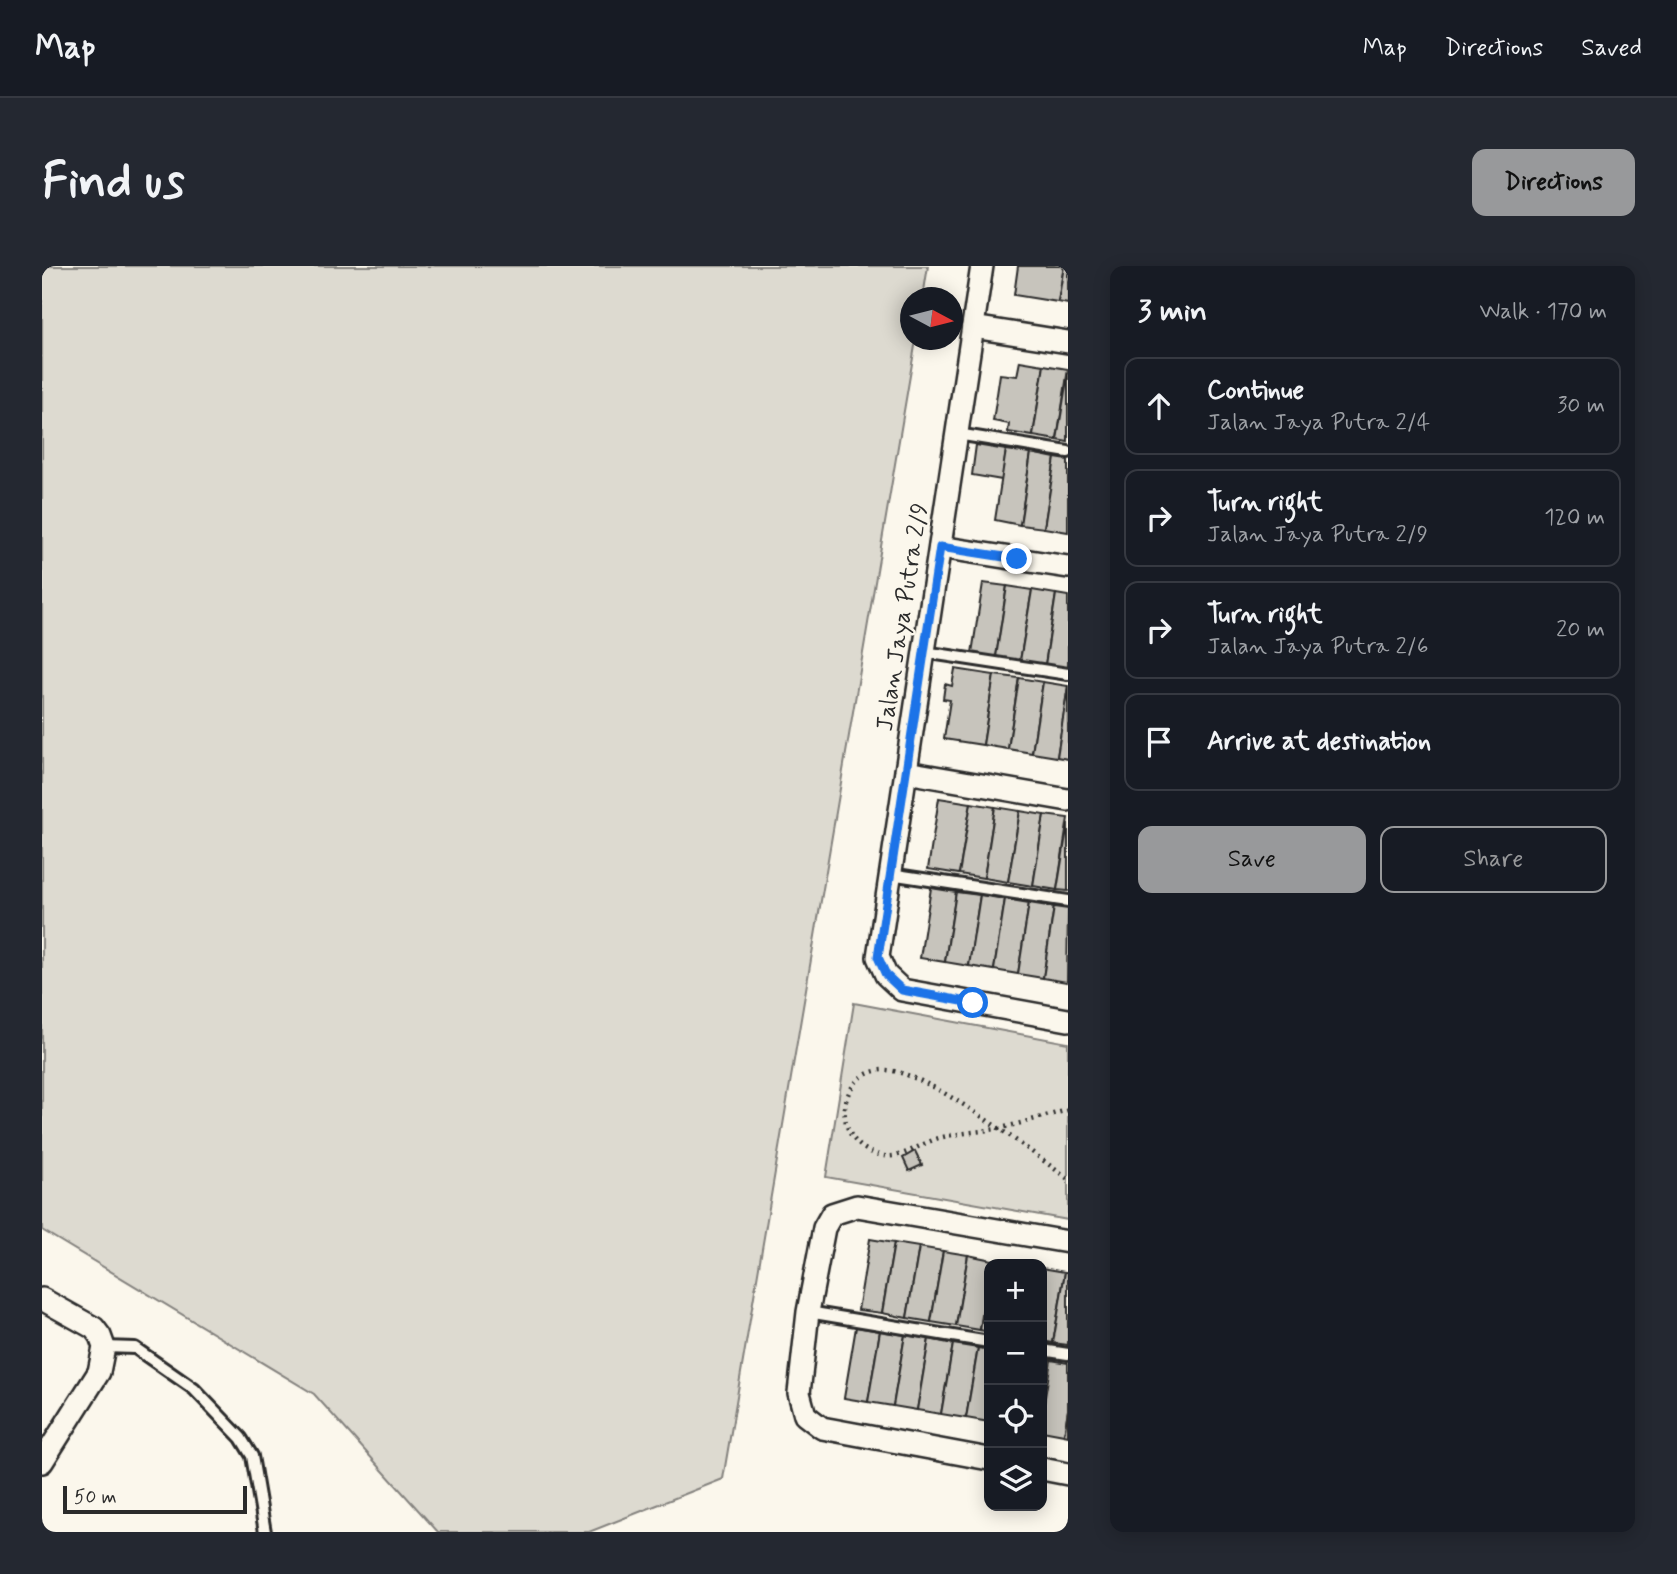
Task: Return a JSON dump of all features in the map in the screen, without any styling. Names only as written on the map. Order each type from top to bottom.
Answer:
[{"type":"street","name":"Jalan Jaya Putra 2/9","points":[[982,266],[878,957],[886,975],[902,990],[1068,1020]]},
{"type":"street","points":[[973,327],[1068,342]]},
{"type":"street","points":[[940,547],[1068,567]]},
{"type":"street","points":[[906,772],[1068,800]]},
{"type":"street","points":[[984,1458],[822,1427],[805,1415],[799,1393],[808,1312],[824,1228],[832,1214],[857,1206],[1068,1242]]},
{"type":"street","points":[[42,1298],[94,1328],[104,1347],[99,1372],[48,1439],[42,1462]]},
{"type":"street","points":[[1047,1470],[1068,1474]]},
{"type":"lane","points":[[957,434],[1068,452]]},
{"type":"lane","points":[[924,652],[1068,674]]},
{"type":"lane","points":[[890,874],[1068,901]]},
{"type":"lane","points":[[808,1312],[984,1341]]},
{"type":"lane","points":[[104,1347],[135,1349],[194,1389],[241,1438],[251,1456],[265,1532]]},
{"type":"lane","points":[[1047,1351],[1068,1354]]},
{"type":"path","points":[[1068,1110],[999,1128],[939,1138],[888,1157],[867,1152],[850,1135],[843,1120],[847,1097],[855,1083],[882,1070],[901,1073],[921,1080],[999,1128],[1068,1179]]},
{"type":"shaded area","points":[[42,266],[928,266],[925,287],[900,287],[900,350],[914,350],[723,1479],[589,1532],[438,1532],[314,1394],[42,1230]]},
{"type":"shaded area","points":[[854,1003],[1068,1043],[1068,1220],[826,1177]]},
{"type":"building","points":[[1018,266],[1064,266],[1058,302],[1014,295]]},
{"type":"building","points":[[1064,266],[1068,266],[1068,304],[1058,302]]},
{"type":"building","points":[[1020,361],[1044,365],[1033,436],[1008,432],[1009,424],[993,421],[1000,374],[1017,376]]},
{"type":"building","points":[[1044,365],[1068,369],[1057,440],[1033,436]]},
{"type":"building","points":[[1068,373],[1068,442],[1057,440]]},
{"type":"building","points":[[976,445],[1006,450],[1002,480],[972,475]]},
{"type":"building","points":[[1006,450],[1031,453],[1020,525],[995,520]]},
{"type":"building","points":[[1031,453],[1055,458],[1044,528],[1020,525]]},
{"type":"building","points":[[1055,458],[1068,460],[1068,532],[1044,528]]},
{"type":"building","points":[[983,583],[1007,586],[996,657],[972,653]]},
{"type":"building","points":[[1007,586],[1032,590],[1020,661],[996,657]]},
{"type":"building","points":[[1032,590],[1056,594],[1045,665],[1020,661]]},
{"type":"building","points":[[1056,594],[1068,596],[1068,668],[1045,665]]},
{"type":"building","points":[[955,669],[994,675],[983,745],[944,739],[950,700],[943,699],[945,684],[952,686]]},
{"type":"building","points":[[994,675],[1019,678],[1008,749],[983,745]]},
{"type":"building","points":[[1019,678],[1043,682],[1032,753],[1008,749]]},
{"type":"building","points":[[1043,682],[1068,686],[1057,757],[1032,753]]},
{"type":"building","points":[[1068,686],[1068,759],[1057,757]]},
{"type":"building","points":[[939,798],[971,803],[959,874],[928,869]]},
{"type":"building","points":[[971,803],[995,807],[984,878],[959,874]]},
{"type":"building","points":[[995,807],[1020,811],[1008,882],[984,878]]},
{"type":"building","points":[[1020,811],[1044,815],[1033,886],[1008,882]]},
{"type":"building","points":[[1044,815],[1068,818],[1057,890],[1033,886]]},
{"type":"building","points":[[1068,823],[1068,891],[1057,890]]},
{"type":"building","points":[[931,888],[956,892],[945,962],[920,958]]},
{"type":"building","points":[[956,892],[980,895],[969,966],[945,962]]},
{"type":"building","points":[[980,895],[1005,899],[994,970],[969,966]]},
{"type":"building","points":[[1005,899],[1029,903],[1018,974],[994,970]]},
{"type":"building","points":[[1029,903],[1054,907],[1043,978],[1018,974]]},
{"type":"building","points":[[1054,907],[1068,909],[1067,982],[1043,978]]},
{"type":"building","points":[[915,1151],[922,1165],[909,1171],[903,1158]]},
{"type":"building","points":[[870,1239],[894,1243],[882,1313],[858,1310]]},
{"type":"building","points":[[894,1243],[919,1247],[907,1318],[882,1313]]},
{"type":"building","points":[[919,1247],[943,1251],[931,1322],[907,1318]]},
{"type":"building","points":[[943,1251],[968,1255],[956,1326],[931,1322]]},
{"type":"building","points":[[968,1255],[987,1259],[984,1259],[984,1301],[980,1330],[956,1326]]},
{"type":"building","points":[[1047,1269],[1065,1272],[1053,1343],[1047,1342]]},
{"type":"building","points":[[1065,1272],[1068,1272],[1068,1345],[1053,1343]]},
{"type":"building","points":[[984,1306],[984,1331],[980,1330]]},
{"type":"building","points":[[856,1327],[880,1331],[868,1402],[844,1398]]},
{"type":"building","points":[[880,1331],[905,1335],[893,1406],[868,1402]]},
{"type":"building","points":[[905,1335],[929,1339],[917,1410],[893,1406]]},
{"type":"building","points":[[929,1339],[953,1344],[941,1414],[917,1410]]},
{"type":"building","points":[[953,1344],[978,1348],[966,1418],[941,1414]]},
{"type":"building","points":[[978,1348],[984,1349],[984,1421],[966,1418]]},
{"type":"building","points":[[1047,1359],[1051,1360],[1047,1385]]},
{"type":"building","points":[[1051,1360],[1068,1363],[1068,1410],[1064,1435],[1047,1432],[1047,1385]]},
{"type":"building","points":[[1068,1410],[1068,1436],[1064,1435]]},
{"type":"route","points":[[973,1003],[902,990],[886,975],[878,957],[940,547],[1017,559]]}]
